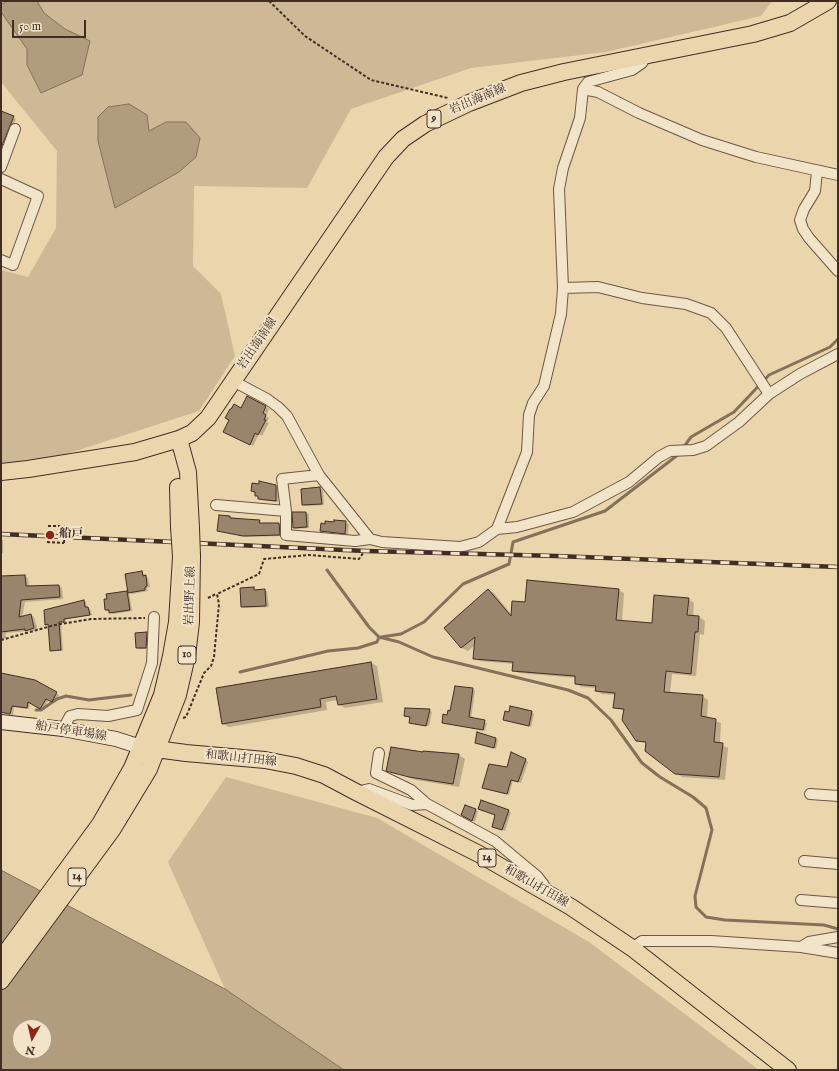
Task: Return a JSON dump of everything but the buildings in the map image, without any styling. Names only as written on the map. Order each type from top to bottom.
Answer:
[{"type":"main road","name":"岩出海南線","points":[[179,439],[192,433],[208,418],[386,157],[403,139],[425,124],[469,103],[521,83],[564,72],[645,57],[753,34],[790,23],[828,1]]},
{"type":"main road","points":[[1,472],[135,452],[179,439]]},
{"type":"main road","name":"岩出野上線","points":[[158,749],[178,695],[187,656],[192,607],[186,556],[185,527],[177,474],[179,439]]},
{"type":"main road","name":"岩出野上線","points":[[141,747],[162,695],[177,622],[186,556]]},
{"type":"main road","name":"船戸停車場線","points":[[1,722],[63,729],[116,739],[141,747]]},
{"type":"main road","name":"和歌山打田線","points":[[141,747],[265,760],[296,766],[324,776],[479,854],[571,907],[632,948],[788,1070]]},
{"type":"main road","name":"14","points":[[1,959],[100,824],[132,768],[141,747]]},
{"type":"main road","name":"14","points":[[1,981],[112,830],[149,769],[158,749]]},
{"type":"street","points":[[497,529],[527,452],[529,415],[533,403],[544,386],[561,314],[563,288],[559,189],[562,168],[580,118],[583,89],[588,82],[632,70],[642,63],[645,57]]},
{"type":"street","points":[[583,89],[598,92],[645,116],[702,140],[756,157],[817,172],[838,175]]},
{"type":"street","points":[[1,167],[15,129]]},
{"type":"street","points":[[817,172],[816,191],[804,209],[800,220],[803,229],[809,238],[838,271]]},
{"type":"street","points":[[1,179],[38,196],[12,265],[1,260]]},
{"type":"street","points":[[563,288],[598,287],[642,298],[686,304],[711,313],[726,328],[769,394]]},
{"type":"street","points":[[319,475],[282,479],[286,510],[286,535],[355,541],[370,539],[382,542],[460,547],[479,542],[497,529],[517,527],[573,512],[629,482],[659,457],[670,451],[693,450],[706,446],[739,422],[769,394],[800,374],[838,354]]},
{"type":"street","points":[[233,381],[267,399],[283,411],[319,475],[370,539]]},
{"type":"street","points":[[216,505],[286,510]]},
{"type":"street","points":[[63,729],[70,716],[78,714],[108,716],[137,710],[152,663],[154,617]]},
{"type":"street","points":[[379,753],[376,773],[411,790],[427,804],[495,841],[537,876],[544,885],[543,891]]},
{"type":"street","points":[[356,792],[369,789],[412,804],[427,804]]},
{"type":"street","points":[[810,794],[838,796]]},
{"type":"street","points":[[804,861],[838,864]]},
{"type":"street","points":[[801,900],[838,903]]},
{"type":"street","points":[[801,947],[809,942],[838,937]]},
{"type":"street","points":[[632,948],[642,941],[710,941],[801,947],[838,953]]},
{"type":"path","points":[[269,1],[305,36],[371,80],[469,103]]},
{"type":"path","points":[[47,542],[64,543],[65,526],[48,526]]},
{"type":"path","points":[[208,598],[259,574],[264,559],[309,555],[359,559],[366,551],[370,539]]},
{"type":"path","points":[[181,719],[186,717],[204,673],[211,666],[214,657],[219,604],[217,594]]},
{"type":"path","points":[[1,640],[55,625],[91,619],[154,617]]},
{"type":"shaded area","points":[[1,1],[772,1],[761,16],[606,52],[471,68],[351,109],[307,188],[194,186],[193,266],[221,294],[235,356],[199,411],[48,460],[10,465],[1,464],[1,270],[28,277],[56,228],[57,151],[1,82]]},
{"type":"shaded area","points":[[7,1],[37,1],[44,13],[65,29],[90,41],[82,75],[41,93],[27,65],[27,49],[1,12],[1,5]]},
{"type":"shaded area","points":[[129,104],[147,115],[149,131],[166,122],[186,122],[200,138],[196,157],[179,172],[115,208],[98,141],[98,117],[108,107]]},
{"type":"shaded area","points":[[226,777],[377,818],[589,942],[759,1070],[344,1070],[225,989],[168,862]]},
{"type":"shaded area","points":[[1,870],[225,989],[344,1070],[1,1070]]},
{"type":"waterway","points":[[683,448],[691,437],[734,412],[769,375],[830,347],[838,339]]},
{"type":"waterway","points":[[381,637],[401,634],[424,622],[463,584],[509,564],[513,542],[605,511],[679,454]]},
{"type":"waterway","points":[[327,570],[369,627],[379,637],[399,642],[433,657],[568,690],[588,698],[611,720],[642,763],[660,777],[693,797],[706,808],[712,830],[695,896],[696,907],[706,917],[725,920],[824,925],[838,929]]},
{"type":"waterway","points":[[240,672],[328,651],[358,648],[377,642],[379,637]]},
{"type":"waterway","points":[[36,710],[41,710],[57,699],[66,696],[89,700],[131,695]]},
{"type":"railway","points":[[1,534],[366,551],[556,556],[838,567]]},
{"type":"place","name":"船戸","points":[[50,535]]}]
